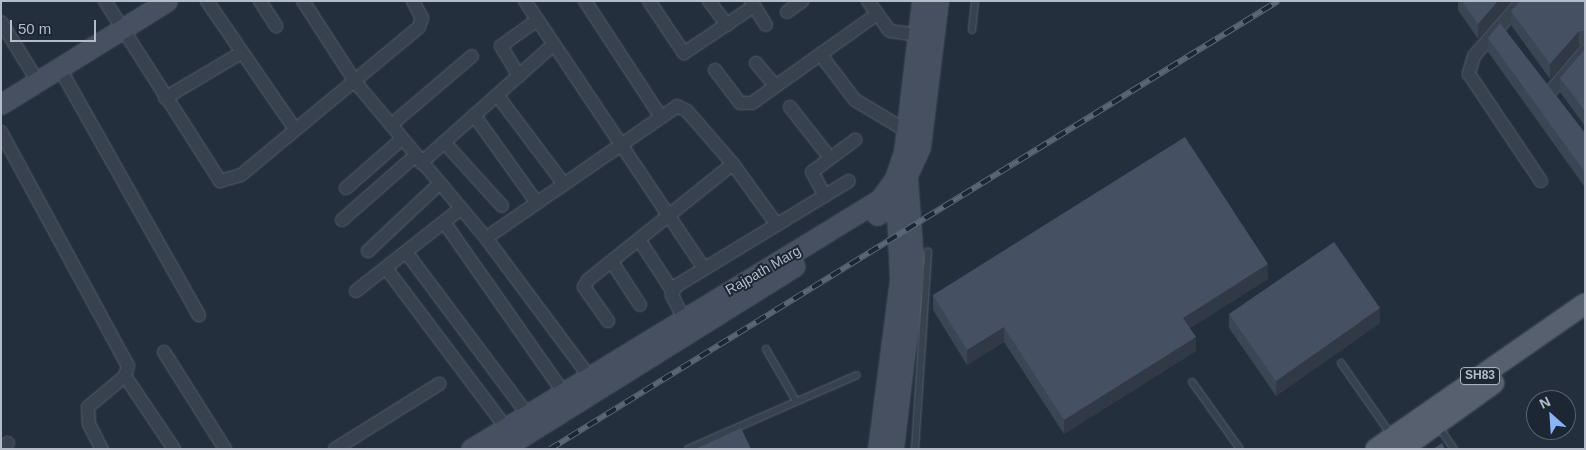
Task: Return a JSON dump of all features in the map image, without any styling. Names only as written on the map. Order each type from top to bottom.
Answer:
[{"type":"main road","points":[[1,104],[167,1]]},
{"type":"main road","points":[[893,449],[914,273],[901,179],[922,1]]},
{"type":"main road","name":"Rajpath Marg","points":[[471,449],[683,317],[855,217],[880,199],[901,179],[920,147],[938,1]]},
{"type":"main road","name":"Rajpath Marg","points":[[502,449],[865,224],[896,199],[901,179]]},
{"type":"main road","points":[[878,449],[900,279],[896,199]]},
{"type":"main road","name":"SH83","points":[[1397,443],[1585,304]]},
{"type":"main road","name":"SH83","points":[[1376,449],[1397,443],[1436,424],[1585,318]]},
{"type":"street","points":[[105,1],[165,98],[220,181],[241,175],[294,129],[356,83],[419,27],[422,18],[413,1]]},
{"type":"street","points":[[207,1],[294,129]]},
{"type":"street","points":[[260,1],[276,26]]},
{"type":"street","points":[[303,1],[356,83],[438,185],[486,238],[589,376]]},
{"type":"street","points":[[525,1],[618,145],[704,268]]},
{"type":"street","points":[[585,1],[660,116]]},
{"type":"street","points":[[649,1],[684,53],[728,25],[752,4],[766,25]]},
{"type":"street","points":[[709,1],[728,25]]},
{"type":"street","points":[[787,12],[802,1]]},
{"type":"street","points":[[868,1],[876,15],[890,31],[919,35]]},
{"type":"street","points":[[1522,1],[1474,56],[1469,74],[1541,181]]},
{"type":"street","points":[[715,70],[745,105],[876,15]]},
{"type":"street","points":[[519,76],[501,46],[537,20]]},
{"type":"street","points":[[1,22],[37,80]]},
{"type":"street","points":[[1501,25],[1512,40]]},
{"type":"street","points":[[342,220],[418,159],[444,142],[553,45]]},
{"type":"street","points":[[1550,92],[1585,51]]},
{"type":"street","points":[[165,98],[241,53]]},
{"type":"street","points":[[820,54],[855,100],[907,132]]},
{"type":"street","points":[[390,125],[472,56]]},
{"type":"street","points":[[756,63],[775,86]]},
{"type":"street","points":[[59,67],[199,316]]},
{"type":"street","points":[[1539,77],[1562,108]]},
{"type":"street","points":[[497,95],[563,183]]},
{"type":"street","points":[[790,106],[830,158]]},
{"type":"street","points":[[486,238],[660,116],[683,107],[733,164],[777,225]]},
{"type":"street","points":[[474,115],[537,202]]},
{"type":"street","points":[[1,132],[125,361],[125,376],[174,449]]},
{"type":"street","points":[[346,188],[402,139]]},
{"type":"street","points":[[825,196],[812,172],[855,140]]},
{"type":"street","points":[[444,142],[502,206]]},
{"type":"street","points":[[608,321],[584,287],[612,262],[669,219],[733,164]]},
{"type":"street","points":[[672,290],[704,268],[849,181]]},
{"type":"street","points":[[368,251],[438,185]]},
{"type":"street","points":[[356,292],[460,210]]},
{"type":"street","points":[[444,222],[563,392]]},
{"type":"street","points":[[640,240],[672,290],[683,317]]},
{"type":"street","points":[[406,252],[528,415]]},
{"type":"street","points":[[612,262],[640,305]]},
{"type":"street","points":[[386,268],[506,428]]},
{"type":"street","points":[[164,352],[225,449]]},
{"type":"street","points":[[102,449],[89,424],[88,407],[125,376]]},
{"type":"street","points":[[335,449],[438,384]]},
{"type":"lane","points":[[972,30],[975,1]]},
{"type":"lane","points":[[915,449],[928,251]]},
{"type":"lane","points":[[766,349],[796,401]]},
{"type":"lane","points":[[1341,363],[1397,443]]},
{"type":"lane","points":[[688,449],[857,375]]},
{"type":"lane","points":[[1192,382],[1240,449]]},
{"type":"lane","points":[[1436,424],[1450,447]]},
{"type":"building","points":[[1462,1],[1498,1],[1478,24]]},
{"type":"building","points":[[1520,1],[1585,1],[1585,31],[1579,31],[1550,64],[1511,11]]},
{"type":"building","points":[[1500,23],[1585,133],[1584,171],[1488,38]]},
{"type":"building","points":[[1585,49],[1585,111],[1560,78]]},
{"type":"building","points":[[1185,137],[1268,264],[1183,318],[1196,337],[1064,420],[1004,327],[967,350],[933,295]]},
{"type":"building","points":[[1334,242],[1380,308],[1276,381],[1229,314]]},
{"type":"building","points":[[741,428],[751,449],[696,449]]},
{"type":"building","points":[[1442,443],[1445,449],[1433,449]]},
{"type":"railway","points":[[550,449],[1278,1]]}]
